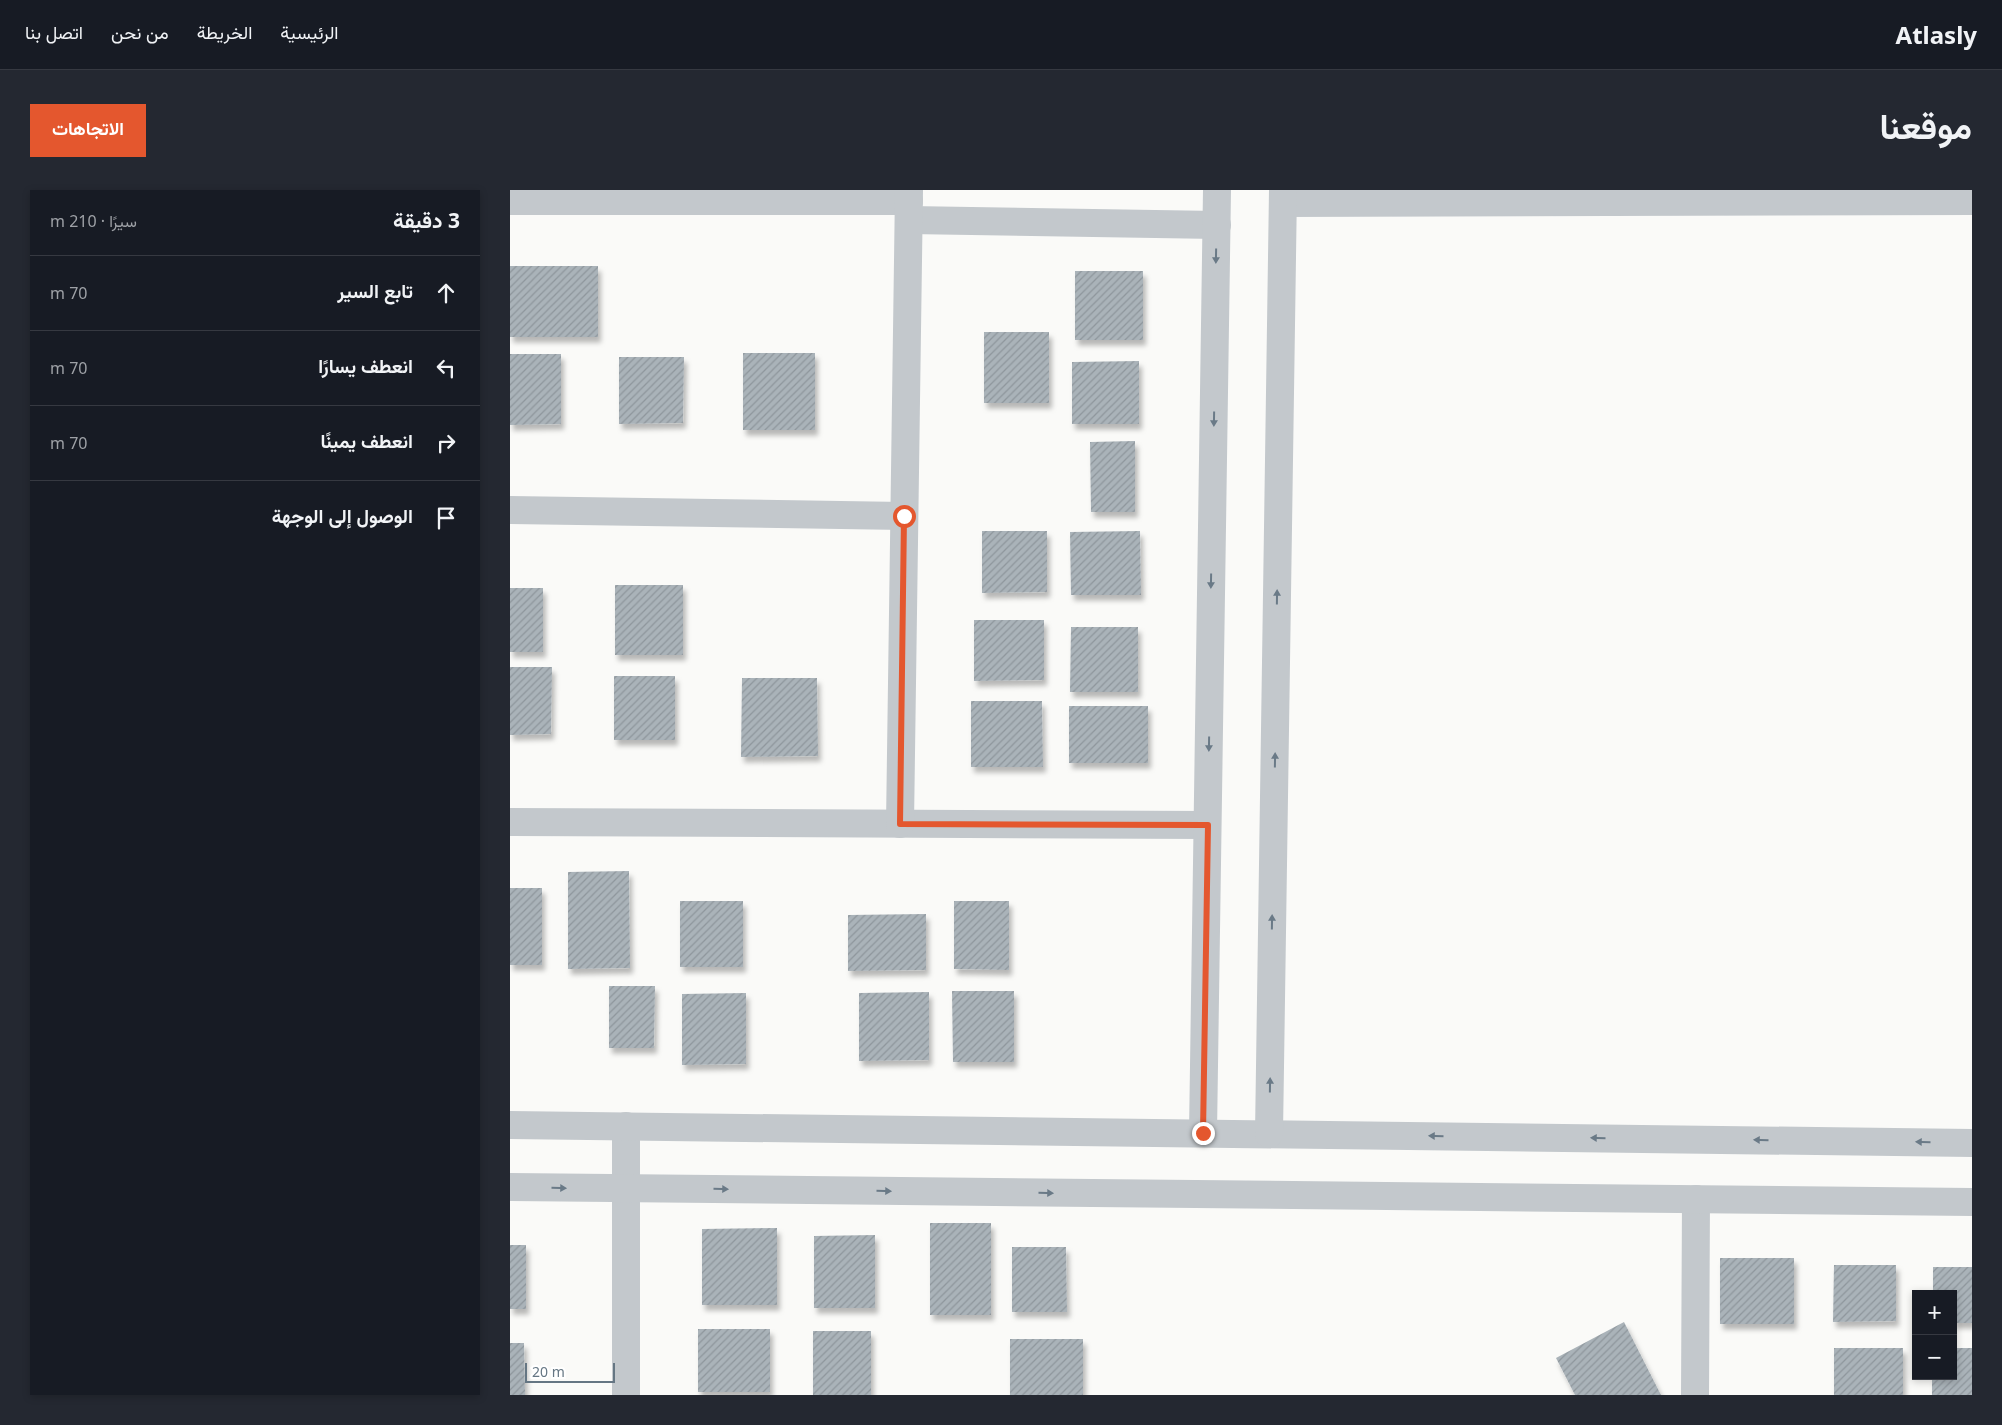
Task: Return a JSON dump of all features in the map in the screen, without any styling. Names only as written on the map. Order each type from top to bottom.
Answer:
[{"type":"street","points":[[1203,1133],[1217,190]]},
{"type":"street","points":[[1269,1134],[1283,197],[1972,201]]},
{"type":"street","points":[[510,201],[909,203],[1217,225]]},
{"type":"street","points":[[900,824],[909,203]]},
{"type":"street","points":[[510,510],[904,516]]},
{"type":"street","points":[[510,822],[1208,825]]},
{"type":"street","points":[[510,1125],[1972,1143]]},
{"type":"street","points":[[626,1126],[626,1395]]},
{"type":"street","points":[[510,1187],[1972,1202]]},
{"type":"street","points":[[1695,1395],[1696,1199]]},
{"type":"building","points":[[510,266],[598,266],[598,337],[510,337]]},
{"type":"building","points":[[1075,271],[1143,271],[1143,340],[1075,340]]},
{"type":"building","points":[[984,332],[1049,332],[1049,403],[984,403]]},
{"type":"building","points":[[743,353],[815,353],[815,430],[743,430]]},
{"type":"building","points":[[510,354],[561,354],[561,424],[510,425]]},
{"type":"building","points":[[619,357],[684,357],[683,423],[619,424]]},
{"type":"building","points":[[1139,361],[1139,424],[1072,424],[1072,362]]},
{"type":"building","points":[[1135,441],[1135,512],[1091,512],[1090,442]]},
{"type":"building","points":[[982,531],[1047,531],[1047,592],[982,593]]},
{"type":"building","points":[[1140,531],[1141,595],[1071,595],[1070,532]]},
{"type":"building","points":[[615,585],[683,585],[683,655],[615,655]]},
{"type":"building","points":[[510,588],[543,588],[543,652],[510,652]]},
{"type":"building","points":[[974,620],[1044,620],[1044,680],[974,681]]},
{"type":"building","points":[[1071,627],[1138,627],[1138,692],[1070,692]]},
{"type":"building","points":[[510,667],[552,667],[551,734],[510,735]]},
{"type":"building","points":[[614,676],[675,676],[675,740],[614,740]]},
{"type":"building","points":[[742,678],[817,678],[818,756],[741,757]]},
{"type":"building","points":[[971,701],[1042,701],[1043,767],[971,767]]},
{"type":"building","points":[[1069,706],[1148,706],[1148,763],[1069,763]]},
{"type":"building","points":[[629,871],[630,968],[568,969],[568,872]]},
{"type":"building","points":[[510,888],[542,888],[542,965],[510,965]]},
{"type":"building","points":[[680,901],[743,901],[743,967],[680,967]]},
{"type":"building","points":[[954,901],[1009,901],[1009,970],[954,969]]},
{"type":"building","points":[[926,914],[926,970],[848,971],[848,915]]},
{"type":"building","points":[[609,986],[655,986],[654,1048],[609,1048]]},
{"type":"building","points":[[952,991],[1014,991],[1014,1062],[953,1062]]},
{"type":"building","points":[[929,992],[929,1060],[859,1061],[859,993]]},
{"type":"building","points":[[746,993],[746,1064],[682,1065],[682,994]]},
{"type":"building","points":[[930,1223],[991,1223],[991,1315],[930,1315]]},
{"type":"building","points":[[777,1228],[777,1305],[702,1305],[702,1229]]},
{"type":"building","points":[[875,1235],[875,1308],[814,1308],[814,1236]]},
{"type":"building","points":[[510,1245],[526,1245],[526,1309],[510,1309]]},
{"type":"building","points":[[1012,1247],[1066,1247],[1067,1312],[1012,1312]]},
{"type":"building","points":[[1720,1258],[1794,1258],[1794,1324],[1720,1324]]},
{"type":"building","points":[[1834,1265],[1896,1265],[1896,1321],[1833,1322]]},
{"type":"building","points":[[1933,1267],[1972,1267],[1972,1323],[1957,1323],[1957,1290],[1933,1290]]},
{"type":"building","points":[[1624,1322],[1661,1395],[1575,1395],[1556,1358]]},
{"type":"building","points":[[698,1329],[770,1329],[770,1392],[698,1392]]},
{"type":"building","points":[[813,1331],[871,1331],[871,1395],[813,1395]]},
{"type":"building","points":[[1010,1339],[1083,1339],[1083,1395],[1010,1395]]},
{"type":"building","points":[[510,1343],[524,1343],[525,1395],[510,1395]]},
{"type":"building","points":[[1834,1348],[1903,1348],[1903,1395],[1834,1395]]},
{"type":"building","points":[[1957,1348],[1972,1348],[1972,1395],[1932,1395],[1932,1380],[1957,1380]]},
{"type":"route","points":[[904,516],[900,824],[1208,825],[1203,1133]]}]
